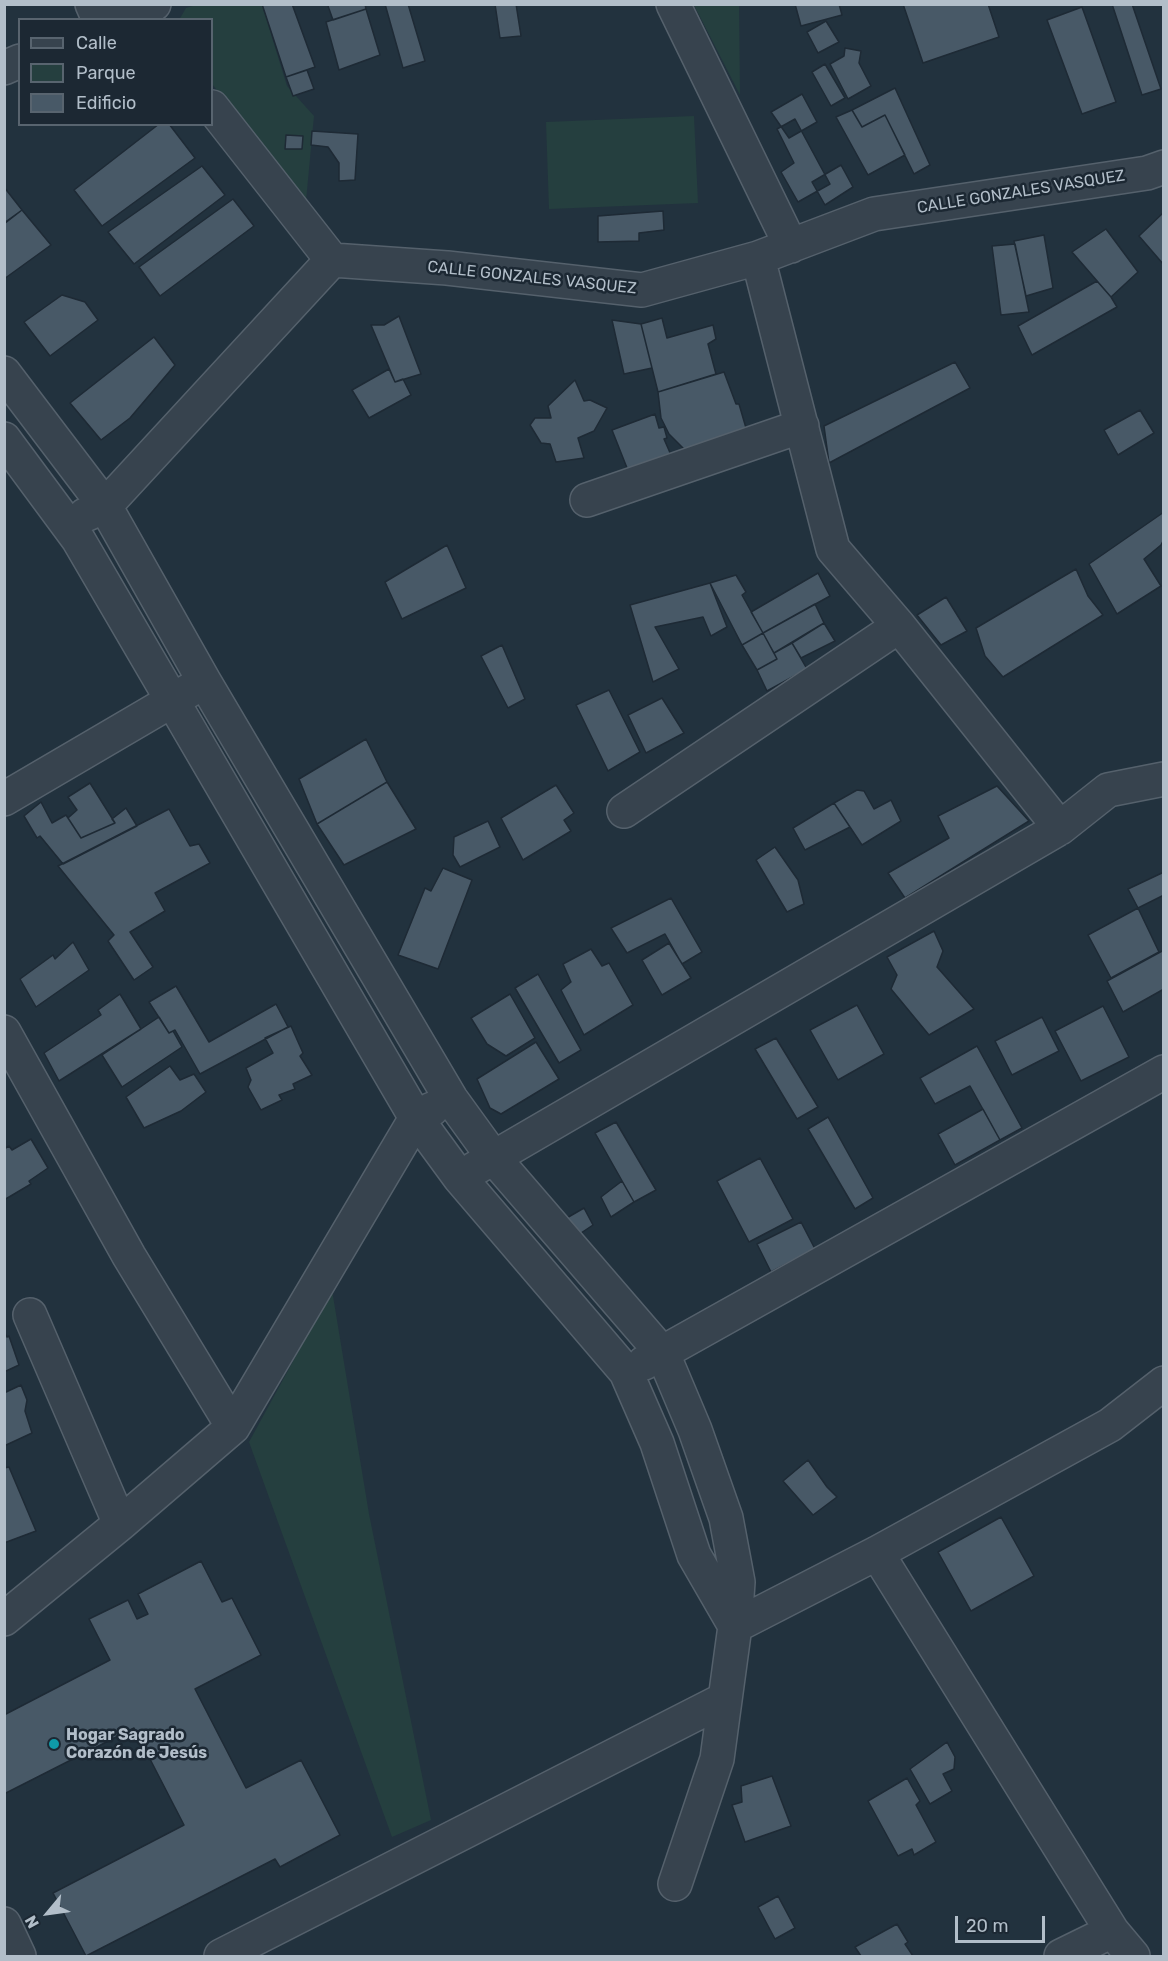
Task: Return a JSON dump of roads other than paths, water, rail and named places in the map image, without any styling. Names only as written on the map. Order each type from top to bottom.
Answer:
[{"type":"street","points":[[92,4],[98,18]]},
{"type":"street","points":[[673,4],[791,246]]},
{"type":"street","points":[[4,68],[18,62]]},
{"type":"street","points":[[67,524],[105,506],[332,260],[213,108]]},
{"type":"street","name":"CALLE GONZALES VASQUEZ","points":[[332,260],[447,268],[642,291],[758,258],[874,214],[1147,173],[1164,167]]},
{"type":"street","points":[[758,258],[833,549],[899,626],[1060,828]]},
{"type":"street","points":[[4,374],[105,506],[204,681],[451,1099],[493,1157],[663,1354],[695,1430],[726,1518],[738,1582],[735,1626],[717,1759],[675,1884]]},
{"type":"street","points":[[587,500],[802,426]]},
{"type":"street","points":[[4,439],[78,539],[416,1118],[460,1178],[626,1372],[657,1443],[694,1555],[735,1626]]},
{"type":"street","points":[[624,811],[899,626]]},
{"type":"street","points":[[4,798],[204,681]]},
{"type":"street","points":[[460,1178],[1060,828],[1108,790],[1164,779]]},
{"type":"street","points":[[4,1032],[129,1256],[233,1427]]},
{"type":"street","points":[[626,1372],[663,1354],[1164,1072]]},
{"type":"street","points":[[4,1618],[120,1524],[233,1427],[416,1118],[451,1099]]},
{"type":"street","points":[[30,1315],[120,1524]]},
{"type":"street","points":[[735,1626],[877,1553],[1110,1425],[1164,1383]]},
{"type":"street","points":[[877,1553],[1112,1931],[1133,1956]]},
{"type":"street","points":[[221,1956],[725,1699]]},
{"type":"street","points":[[4,1924],[20,1956]]},
{"type":"street","points":[[1061,1956],[1112,1931]]},
{"type":"place","name":"Hogar Sagrado Corazón de Jesús","points":[[54,1744]]}]
